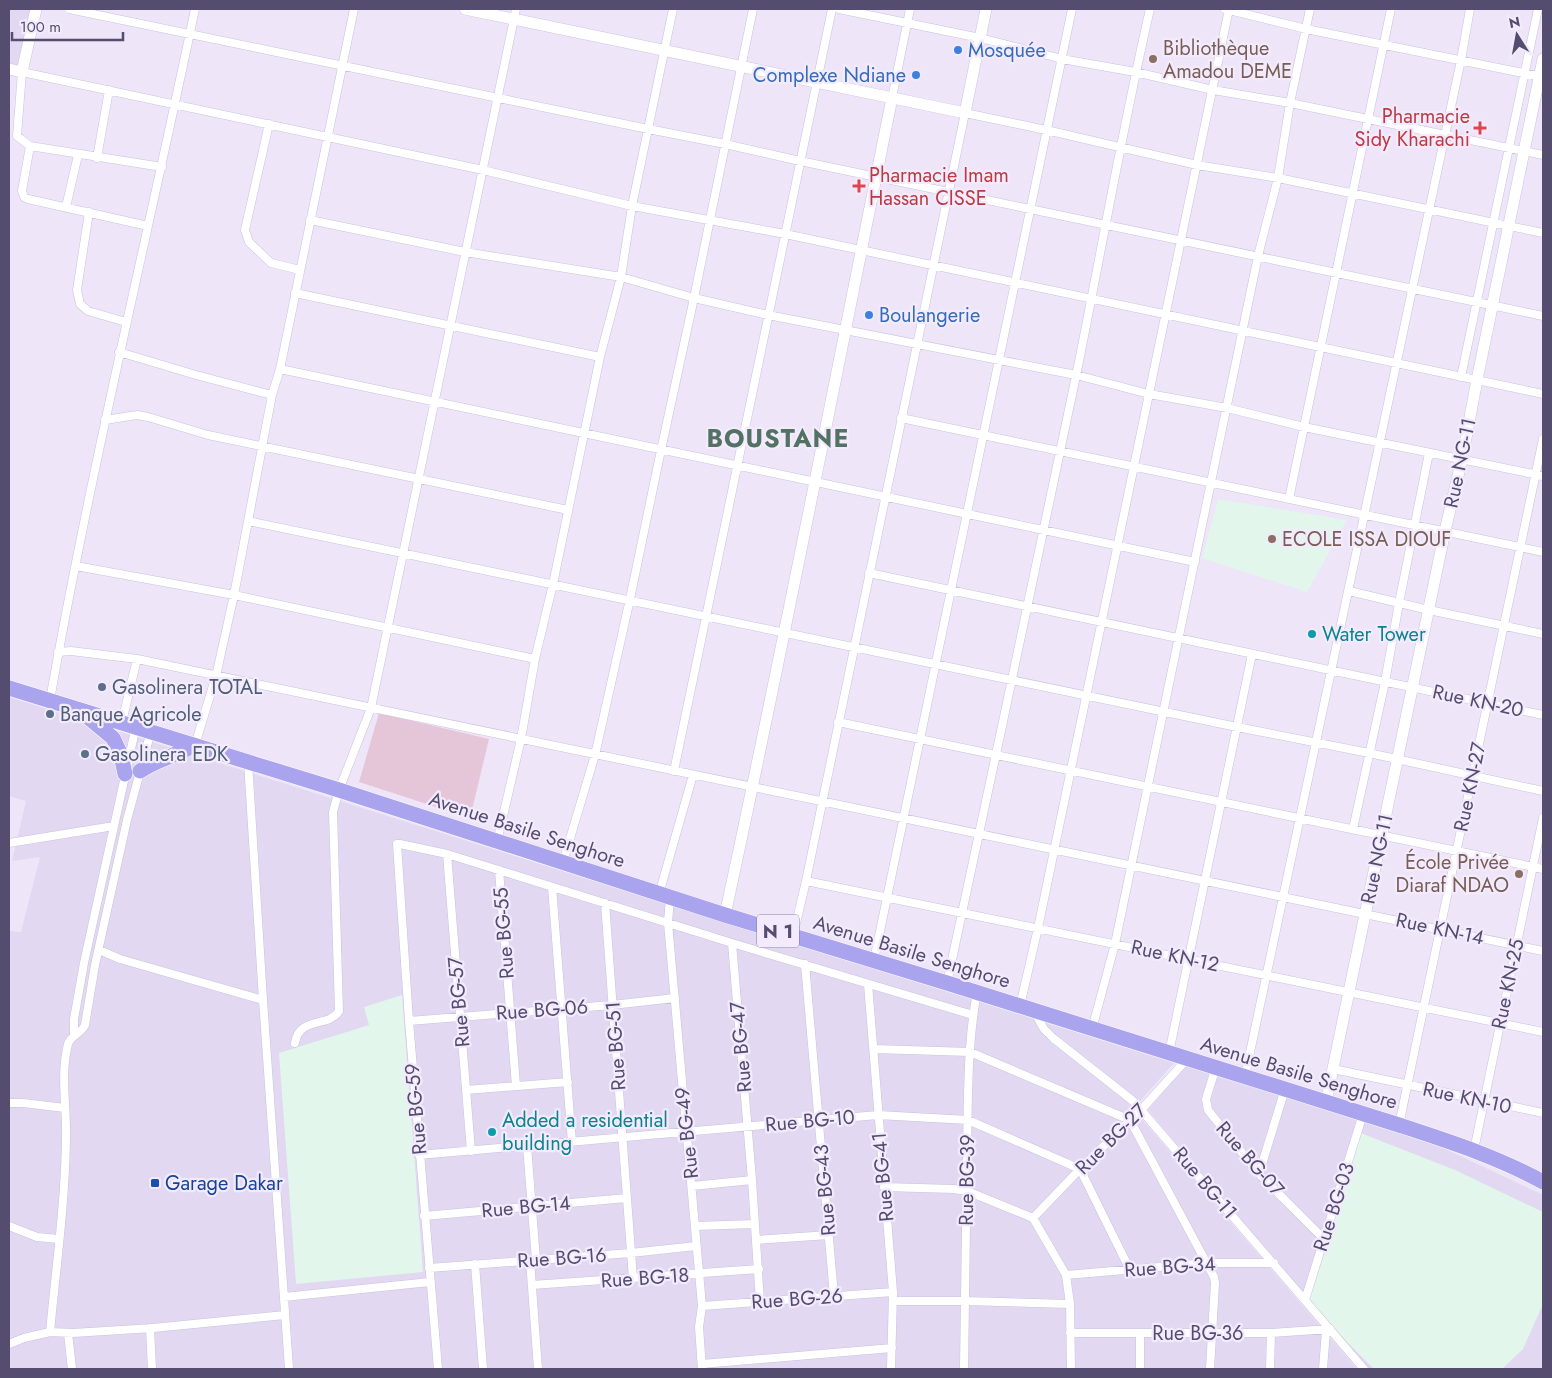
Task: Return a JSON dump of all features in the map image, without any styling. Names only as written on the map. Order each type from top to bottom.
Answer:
[{"type":"highway","name":"Avenue Basile Senghore","points":[[9,688],[339,790],[725,916],[874,960],[1399,1125],[1474,1150],[1543,1182]]},
{"type":"highway","points":[[80,709],[113,738],[121,755],[125,774]]},
{"type":"highway","points":[[140,771],[154,762],[195,745]]},
{"type":"street","points":[[36,9],[22,72],[16,133],[18,138],[30,146],[162,167]]},
{"type":"street","points":[[69,9],[725,144],[1543,316]]},
{"type":"street","points":[[50,700],[119,352],[162,167],[194,9]]},
{"type":"street","points":[[195,745],[216,676],[234,595],[264,446],[272,395],[280,369],[354,9]]},
{"type":"street","points":[[465,9],[515,14],[664,50],[1046,130],[1198,165],[1278,178],[1543,233]]},
{"type":"street","points":[[497,842],[521,739],[535,659],[553,584],[600,357],[621,277],[632,206],[673,9]]},
{"type":"street","points":[[563,862],[596,755],[694,298],[753,9]]},
{"type":"street","points":[[674,771],[832,9]]},
{"type":"street","points":[[839,9],[980,38],[1062,58],[1213,90],[1290,102],[1543,155]]},
{"type":"street","points":[[725,916],[754,787],[783,632],[910,9]]},
{"type":"street","points":[[793,936],[806,881],[986,9]]},
{"type":"street","points":[[874,960],[1072,9]]},
{"type":"street","points":[[947,983],[1076,375],[1107,225],[1135,72],[1150,9]]},
{"type":"street","points":[[1027,1009],[1038,928],[1165,314],[1198,165],[1227,9],[1306,28],[1541,76]]},
{"type":"street","points":[[1092,1029],[1115,944],[1132,866],[1258,256],[1278,178],[1290,102],[1310,9]]},
{"type":"street","points":[[1289,498],[1391,9]]},
{"type":"street","points":[[1245,1076],[1462,60],[1470,9]]},
{"type":"street","points":[[1461,377],[1538,9]]},
{"type":"street","points":[[296,1043],[296,1035],[301,1029],[334,1016],[339,1010],[333,812],[339,790],[371,708],[515,14]]},
{"type":"street","name":"Rue NG-11","points":[[1326,1102],[1445,531],[1462,459],[1543,59]]},
{"type":"street","points":[[9,69],[482,170],[632,206],[785,234],[1543,394]]},
{"type":"street","points":[[97,158],[109,90]]},
{"type":"street","points":[[269,124],[246,230],[246,238],[271,263],[300,270]]},
{"type":"street","points":[[30,146],[22,191],[24,197],[148,226]]},
{"type":"street","points":[[66,207],[78,155]]},
{"type":"street","points":[[89,212],[77,290],[80,304],[88,311],[126,322]]},
{"type":"street","points":[[310,220],[466,252],[621,277],[694,298],[768,315],[1076,375],[1149,394],[1227,408],[1304,427],[1540,475]]},
{"type":"street","points":[[295,292],[600,357]]},
{"type":"street","points":[[119,352],[272,395]]},
{"type":"street","points":[[280,369],[1195,562]]},
{"type":"street","points":[[105,420],[137,415],[175,424],[208,435],[568,510]]},
{"type":"street","points":[[902,418],[1543,552]]},
{"type":"street","name":"Rue KN-27","points":[[1399,1125],[1520,547],[1540,475],[1543,439]]},
{"type":"street","points":[[1353,829],[1385,682],[1429,453]]},
{"type":"street","points":[[248,521],[1237,727],[1369,752],[1543,791]]},
{"type":"street","points":[[76,566],[234,595],[535,659]]},
{"type":"street","name":"Rue KN-20","points":[[869,573],[1543,715]]},
{"type":"street","points":[[1348,591],[1543,634]]},
{"type":"street","name":"Rue KN-14","points":[[58,652],[71,651],[138,659],[1543,951]]},
{"type":"street","points":[[1169,1053],[1252,654]]},
{"type":"street","points":[[74,1035],[74,1019],[84,963],[125,774],[129,724],[138,659]]},
{"type":"street","points":[[838,722],[1543,869]]},
{"type":"street","points":[[50,1332],[66,1139],[65,1070],[68,1044],[74,1035],[83,1030],[85,1025],[127,820],[151,731]]},
{"type":"street","points":[[248,762],[289,1369]]},
{"type":"street","name":"Rue BG-49","points":[[694,775],[665,895],[702,1306],[699,1327],[702,1367]]},
{"type":"street","name":"Rue KN-25","points":[[1474,1150],[1543,818]]},
{"type":"street","points":[[9,843],[114,826]]},
{"type":"street","name":"Rue BG-59","points":[[438,1369],[408,1020],[396,848],[397,844],[400,844],[447,854]]},
{"type":"street","points":[[447,854],[973,1015]]},
{"type":"street","name":"Rue BG-57","points":[[447,854],[471,1151]]},
{"type":"street","name":"Rue BG-55","points":[[499,870],[516,1086]]},
{"type":"street","name":"Rue KN-12","points":[[806,881],[1543,1032]]},
{"type":"street","points":[[552,887],[572,1142]]},
{"type":"street","name":"Rue BG-51","points":[[605,903],[633,1279]]},
{"type":"street","name":"Rue BG-47","points":[[732,942],[748,1126],[760,1302]]},
{"type":"street","points":[[99,950],[120,959],[263,1000]]},
{"type":"street","name":"Rue BG-43","points":[[805,964],[810,1040],[834,1296]]},
{"type":"street","name":"Rue BG-41","points":[[868,984],[893,1292],[891,1369]]},
{"type":"street","name":"Rue BG-39","points":[[964,1369],[970,1052],[977,992]]},
{"type":"street","name":"Rue BG-06","points":[[408,1020],[612,1005],[675,998]]},
{"type":"street","name":"Rue BG-11","points":[[1027,1009],[1053,1038],[1126,1095],[1141,1110],[1305,1300],[1328,1330],[1364,1369]]},
{"type":"street","points":[[874,1049],[970,1052],[1130,1120],[1208,1263],[1215,1283],[1210,1369]]},
{"type":"street","name":"Rue BG-27","points":[[1033,1218],[1141,1110],[1187,1059]]},
{"type":"street","name":"Rue BG-07","points":[[1216,1067],[1206,1100],[1208,1110],[1259,1174],[1324,1239]]},
{"type":"street","name":"Rue KN-10","points":[[1333,1069],[1543,1113]]},
{"type":"street","points":[[466,1090],[568,1082]]},
{"type":"street","points":[[1259,1174],[1285,1089]]},
{"type":"street","points":[[9,1103],[23,1102],[65,1108]]},
{"type":"street","name":"Rue BG-03","points":[[1305,1300],[1363,1114]]},
{"type":"street","name":"Rue BG-10","points":[[419,1155],[878,1115],[968,1120],[1080,1169]]},
{"type":"street","points":[[526,1146],[531,1207],[532,1285],[538,1369]]},
{"type":"street","points":[[1080,1169],[1130,1270]]},
{"type":"street","points":[[692,1186],[752,1180]]},
{"type":"street","points":[[884,1186],[966,1191],[1033,1218],[1066,1275],[1070,1304],[1071,1369]]},
{"type":"street","name":"Rue BG-14","points":[[424,1216],[627,1198]]},
{"type":"street","points":[[695,1226],[755,1224]]},
{"type":"street","points":[[9,1226],[37,1237],[59,1239]]},
{"type":"street","points":[[756,1240],[829,1235]]},
{"type":"street","name":"Rue BG-16","points":[[429,1268],[696,1246]]},
{"type":"street","name":"Rue BG-34","points":[[1066,1275],[1208,1263],[1274,1264]]},
{"type":"street","points":[[475,1264],[483,1369]]},
{"type":"street","name":"Rue BG-18","points":[[532,1285],[759,1270]]},
{"type":"street","points":[[284,1297],[430,1282]]},
{"type":"street","name":"Rue BG-26","points":[[702,1306],[893,1292]]},
{"type":"street","points":[[892,1301],[1070,1304]]},
{"type":"street","points":[[9,1344],[24,1338],[50,1332],[68,1333],[150,1328],[285,1314]]},
{"type":"street","points":[[150,1328],[152,1369]]},
{"type":"street","points":[[1323,1369],[1328,1330]]},
{"type":"street","name":"Rue BG-36","points":[[1070,1333],[1212,1333],[1328,1330]]},
{"type":"street","points":[[1270,1369],[1271,1332]]},
{"type":"street","points":[[68,1333],[72,1369]]},
{"type":"street","points":[[1140,1333],[1140,1369]]},
{"type":"street","points":[[702,1367],[892,1348]]},
{"type":"shaded area","points":[[9,9],[31,9],[19,67],[9,65]]},
{"type":"shaded area","name":"ECOLE ISSA DIOUF","points":[[1218,499],[1347,520],[1307,592],[1202,558]]},
{"type":"shaded area","points":[[9,697],[1174,1063],[1133,1109],[1357,1369],[9,1369],[9,931],[21,932],[40,857],[12,861],[26,801],[9,796]]},
{"type":"shaded area","points":[[379,713],[489,739],[470,818],[359,782]]},
{"type":"shaded area","points":[[402,995],[423,1272],[296,1284],[279,1053],[369,1025],[364,1007]]},
{"type":"shaded area","points":[[1186,1064],[1439,1146],[1543,1195],[1543,1369],[1368,1369],[1148,1110]]},
{"type":"shaded area","points":[[1358,1132],[1455,1170],[1543,1212],[1543,1304],[1523,1349],[1502,1369],[1374,1369],[1305,1300]]},
{"type":"place","name":"Mosquée","points":[[958,50]]},
{"type":"place","name":"Bibliothèque Amadou DEME","points":[[1153,59]]},
{"type":"place","name":"Complexe Ndiane","points":[[916,75]]},
{"type":"place","name":"Pharmacie Sidy Kharachi","points":[[1480,128]]},
{"type":"place","name":"Pharmacie Imam Hassan CISSE","points":[[859,186]]},
{"type":"place","name":"Boulangerie","points":[[869,315]]},
{"type":"place","name":"ECOLE ISSA DIOUF","points":[[1272,539]]},
{"type":"place","name":"Water Tower","points":[[1312,634]]},
{"type":"place","name":"Gasolinera TOTAL","points":[[102,687]]},
{"type":"place","name":"Banque Agricole","points":[[50,714]]},
{"type":"place","name":"Gasolinera EDK","points":[[85,754]]},
{"type":"place","name":"École Privée Diaraf NDAO","points":[[1519,874]]},
{"type":"place","name":"Added a residential building","points":[[492,1132]]},
{"type":"place","name":"Garage Dakar","points":[[155,1183]]},
{"type":"district","name":"BOUSTANE","points":[[778,438]]}]
